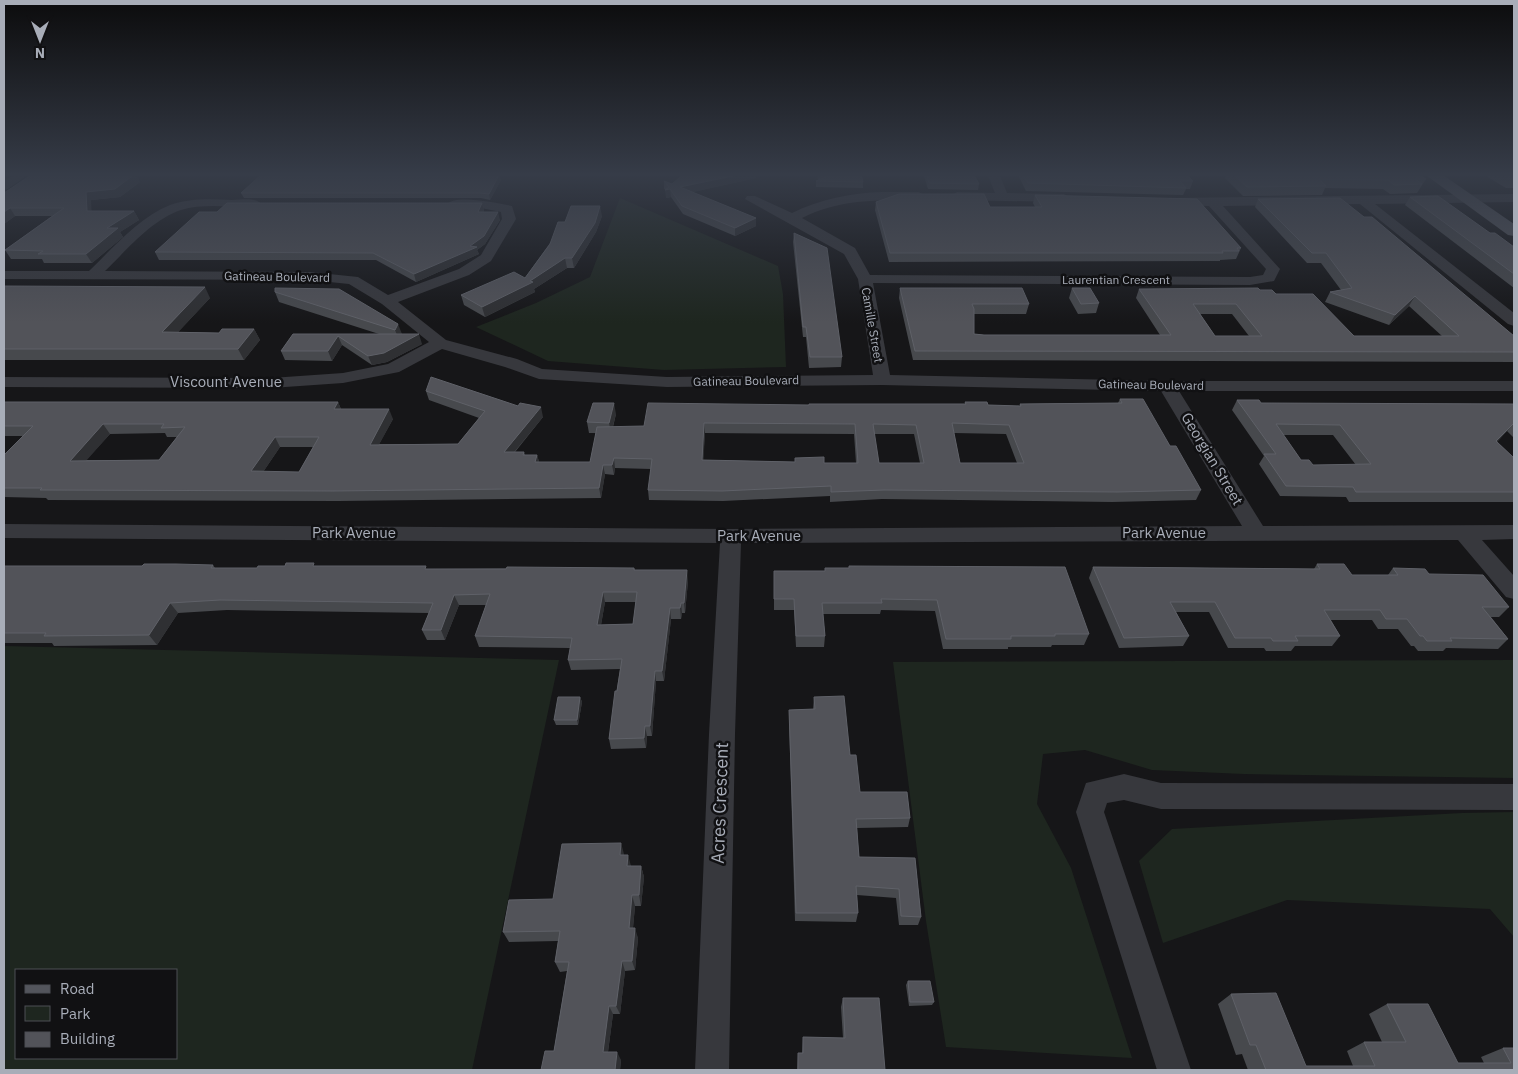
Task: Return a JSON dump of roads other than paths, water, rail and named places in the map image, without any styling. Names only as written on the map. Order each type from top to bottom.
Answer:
[{"type":"main road","points":[[1503,223],[1514,231]]},
{"type":"street","points":[[92,276],[150,223]]},
{"type":"street","points":[[388,301],[464,272],[486,258],[507,223]]},
{"type":"street","name":"Camille Street","points":[[801,223],[850,251],[865,279],[882,380]]},
{"type":"street","name":"Laurentian Crescent","points":[[865,279],[1250,281],[1269,278],[1273,269],[1232,223]]},
{"type":"street","points":[[1392,223],[1514,320]]},
{"type":"street","name":"Gatineau Boulevard","points":[[4,275],[310,276],[353,280],[388,301],[440,343],[511,363],[539,374],[667,382],[882,380],[1167,386],[1514,386]]},
{"type":"street","name":"Viscount Avenue","points":[[4,382],[270,383],[343,378],[393,368],[440,343]]},
{"type":"street","name":"Georgian Street","points":[[1167,386],[1256,532]]},
{"type":"street","name":"Park Avenue","points":[[4,531],[731,536],[1514,532]]},
{"type":"street","points":[[1463,532],[1514,591]]},
{"type":"street","name":"Acres Crescent","points":[[712,1070],[722,743],[731,536]]},
{"type":"street","points":[[1174,1070],[1090,812],[1096,792],[1124,787],[1161,796],[1514,797]]}]
